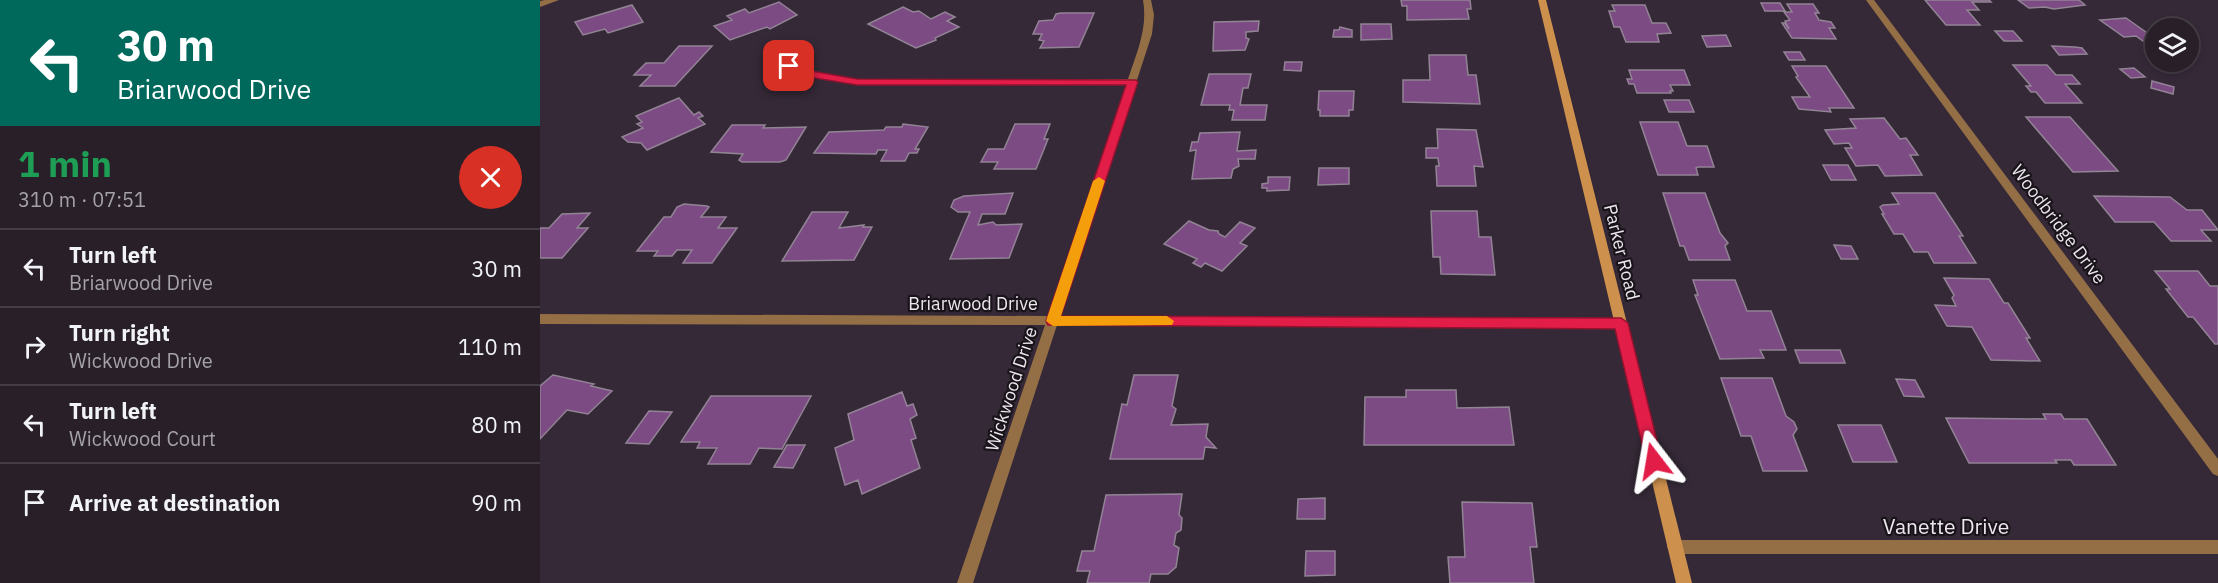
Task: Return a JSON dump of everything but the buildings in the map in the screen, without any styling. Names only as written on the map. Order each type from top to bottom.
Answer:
[{"type":"street","points":[[540,4],[555,0]]},
{"type":"street","name":"Wickwood Drive","points":[[965,583],[1148,34],[1150,15],[1147,0]]},
{"type":"street","name":"Parker Road","points":[[1542,0],[1684,583]]},
{"type":"street","name":"Woodbridge Drive","points":[[1870,0],[2218,470]]},
{"type":"street","points":[[789,66],[809,74],[857,82],[1132,82]]},
{"type":"street","name":"Briarwood Drive","points":[[540,320],[1621,323]]},
{"type":"street","name":"Vanette Drive","points":[[1675,547],[2218,547]]},
{"type":"slow traffic","points":[[1099,181],[1053,321],[1167,321]]},
{"type":"route","points":[[789,66],[834,80],[857,82],[1132,82],[1053,321],[1621,323],[1654,461]]}]
